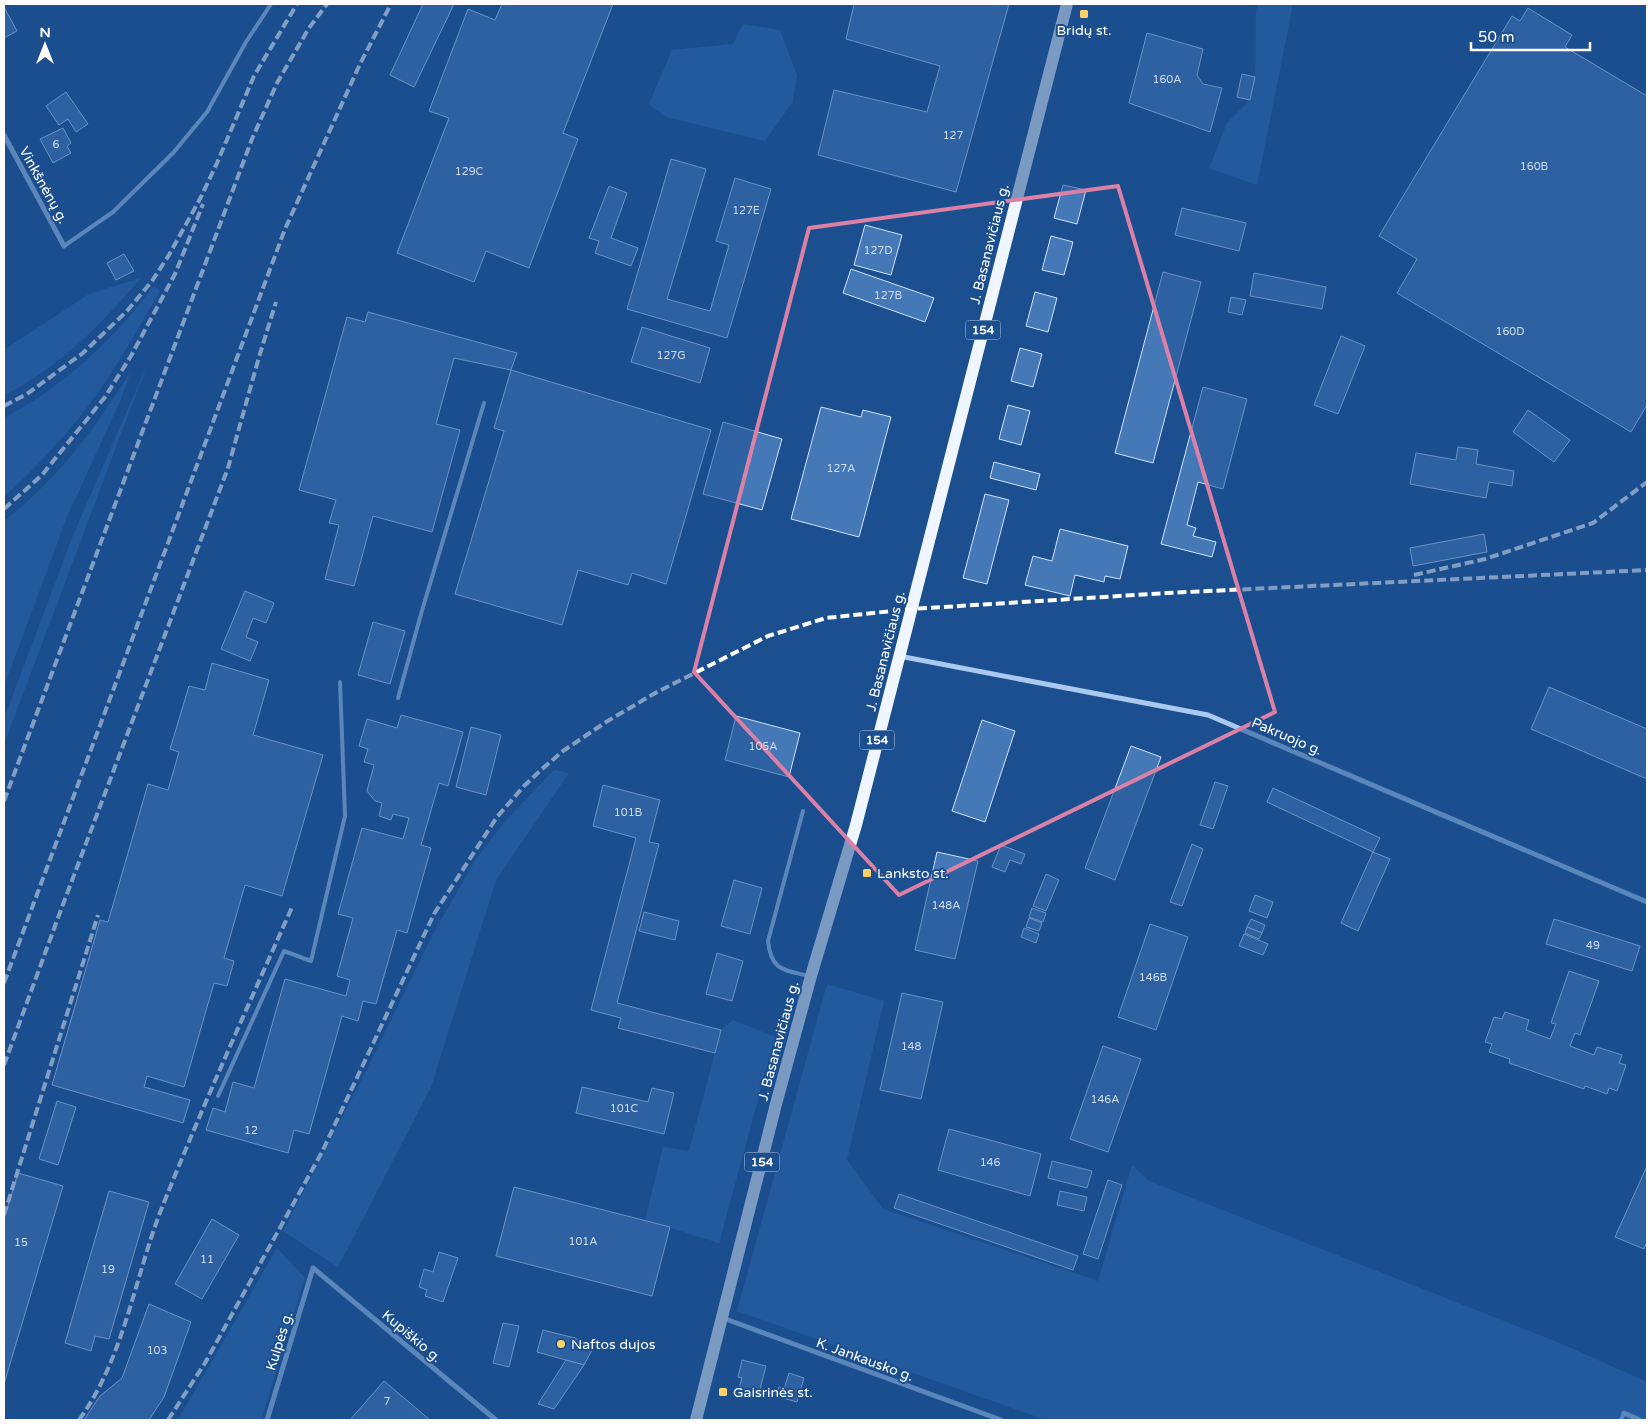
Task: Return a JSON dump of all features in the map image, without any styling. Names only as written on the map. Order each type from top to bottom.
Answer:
[{"type":"main road","name":"J. Basanavičiaus g.","points":[[696,1420],[776,1104],[811,976],[856,825],[1067,4]]},
{"type":"street","name":"Vinkšnėnų g.","points":[[4,135],[64,246]]},
{"type":"street","name":"Pakruojo g.","points":[[899,656],[1208,715],[1647,902]]},
{"type":"street","name":"Kulpės g.","points":[[266,1420],[314,1268]]},
{"type":"street","name":"Kupiškio g.","points":[[314,1268],[496,1420]]},
{"type":"street","name":"K. Jankausko g.","points":[[722,1318],[1001,1420]]},
{"type":"street","points":[[1624,1413],[1640,1420]]},
{"type":"lane","points":[[64,246],[113,212],[173,153],[207,112],[246,42],[271,4]]},
{"type":"lane","points":[[398,698],[484,403]]},
{"type":"lane","points":[[218,1096],[284,950],[311,961],[345,816],[340,682]]},
{"type":"lane","points":[[803,811],[768,941],[770,953],[775,964],[786,971],[811,976]]},
{"type":"lane","points":[[1621,1420],[1624,1413]]},
{"type":"highlighted area","points":[[1118,186],[1275,712],[899,895],[694,672],[809,228]]},
{"type":"shaded area","points":[[1258,4],[1293,4],[1257,185],[1209,168],[1227,123],[1250,100],[1255,77],[1256,11]]},
{"type":"shaded area","points":[[743,24],[780,30],[797,75],[793,101],[765,141],[666,117],[649,104],[672,50],[733,44]]},
{"type":"shaded area","points":[[141,278],[111,312],[78,344],[43,372],[4,395],[4,350],[89,294]]},
{"type":"shaded area","points":[[154,286],[160,291],[101,389],[61,439],[4,497],[4,418],[52,388],[96,352],[122,325]]},
{"type":"shaded area","points":[[147,365],[4,744],[4,719],[74,533]]},
{"type":"shaded area","points":[[130,373],[121,399],[67,517],[4,686],[4,521],[41,489],[73,453],[103,414]]},
{"type":"shaded area","points":[[554,770],[569,773],[496,880],[431,1087],[338,1267],[283,1231],[365,1073],[433,934],[476,859],[506,820]]},
{"type":"shaded area","points":[[827,984],[884,1001],[847,1160],[883,1209],[1098,1281],[1132,1165],[1149,1181],[1562,1344],[1647,1382],[1647,1420],[1046,1420],[737,1311]]},
{"type":"shaded area","points":[[733,1020],[775,1037],[719,1243],[645,1220],[663,1147],[689,1151],[721,1030]]},
{"type":"shaded area","points":[[277,1248],[305,1278],[261,1420],[178,1420]]},
{"type":"building","points":[[423,4],[454,4],[414,87],[390,75]]},
{"type":"building","points":[[502,4],[613,4],[563,133],[578,139],[529,268],[486,251],[474,282],[397,253],[449,118],[429,111],[468,9],[495,20]]},
{"type":"building","points":[[854,4],[1009,4],[956,192],[818,155],[834,90],[927,112],[940,66],[846,39]]},
{"type":"building","points":[[4,7],[17,31],[4,38]]},
{"type":"building","points":[[1528,8],[1572,35],[1565,47],[1647,96],[1647,405],[1631,432],[1397,293],[1417,259],[1379,236],[1512,16],[1520,21]]},
{"type":"building","points":[[1147,33],[1203,49],[1197,75],[1203,84],[1222,88],[1210,132],[1129,103]]},
{"type":"building","points":[[1242,74],[1255,77],[1250,100],[1237,97]]},
{"type":"building","points":[[66,92],[88,124],[76,132],[68,119],[59,125],[46,106]]},
{"type":"building","points":[[63,128],[71,143],[67,146],[71,153],[53,163],[40,139]]},
{"type":"building","points":[[671,159],[706,169],[667,299],[710,311],[729,245],[716,241],[735,178],[771,189],[727,338],[627,309]]},
{"type":"building","points":[[1063,185],[1086,190],[1077,224],[1054,218]]},
{"type":"building","points":[[609,186],[627,193],[611,238],[638,248],[631,266],[595,253],[599,241],[589,238]]},
{"type":"building","points":[[1182,208],[1246,223],[1239,251],[1175,235]]},
{"type":"building","points":[[865,225],[902,235],[891,275],[854,265]]},
{"type":"building","points":[[1051,236],[1073,242],[1064,275],[1042,270]]},
{"type":"building","points":[[124,254],[134,271],[116,280],[107,263]]},
{"type":"building","points":[[851,269],[934,298],[925,322],[843,293]]},
{"type":"building","points":[[1163,272],[1201,282],[1153,463],[1115,453]]},
{"type":"building","points":[[1254,273],[1326,287],[1322,309],[1250,296]]},
{"type":"building","points":[[1035,292],[1057,298],[1048,332],[1026,326]]},
{"type":"building","points":[[1231,297],[1246,300],[1242,315],[1228,312]]},
{"type":"building","points":[[368,312],[517,353],[511,370],[454,358],[436,424],[460,430],[432,532],[373,516],[354,586],[325,579],[339,525],[329,523],[336,500],[299,490],[347,317],[365,322]]},
{"type":"building","points":[[642,327],[710,348],[700,383],[631,362]]},
{"type":"building","points":[[1341,336],[1365,346],[1338,414],[1314,405]]},
{"type":"building","points":[[1020,348],[1042,354],[1033,387],[1011,381]]},
{"type":"building","points":[[511,370],[711,430],[666,584],[632,573],[628,585],[578,570],[562,625],[455,594],[504,431],[494,428]]},
{"type":"building","points":[[1203,387],[1247,399],[1223,489],[1198,482],[1187,525],[1196,528],[1193,536],[1216,542],[1212,557],[1161,544]]},
{"type":"building","points":[[1008,405],[1030,411],[1021,445],[999,439]]},
{"type":"building","points":[[821,407],[861,417],[863,410],[891,417],[859,537],[791,519]]},
{"type":"building","points":[[1528,410],[1570,440],[1554,462],[1513,432]]},
{"type":"building","points":[[723,422],[782,439],[762,510],[703,494]]},
{"type":"building","points":[[1458,447],[1478,450],[1476,464],[1514,471],[1512,486],[1489,482],[1486,498],[1410,484],[1416,453],[1456,460]]},
{"type":"building","points":[[994,462],[1040,474],[1036,490],[990,478]]},
{"type":"building","points":[[985,494],[1009,500],[987,584],[963,578]]},
{"type":"building","points":[[1060,529],[1128,546],[1120,579],[1105,576],[1104,582],[1075,575],[1070,596],[1025,585],[1033,556],[1052,561]]},
{"type":"building","points":[[1484,534],[1487,552],[1413,566],[1410,548]]},
{"type":"building","points":[[245,591],[274,603],[266,623],[253,618],[246,637],[258,642],[250,661],[221,649]]},
{"type":"building","points":[[373,622],[405,631],[390,684],[358,675]]},
{"type":"building","points":[[212,663],[269,680],[253,735],[323,755],[282,896],[245,885],[224,958],[234,961],[227,986],[214,983],[184,1087],[147,1076],[144,1087],[190,1100],[183,1123],[52,1085],[100,920],[108,922],[148,784],[168,790],[179,752],[170,749],[189,686],[205,690]]},
{"type":"building","points":[[1549,687],[1647,729],[1647,779],[1531,729]]},
{"type":"building","points":[[401,715],[463,732],[448,786],[439,783],[421,845],[431,848],[407,933],[397,930],[376,1004],[363,1001],[358,1021],[342,1016],[309,1134],[294,1130],[288,1153],[206,1130],[213,1108],[225,1112],[233,1082],[254,1088],[285,979],[346,996],[350,980],[337,976],[353,918],[338,914],[362,828],[403,839],[409,818],[393,814],[391,820],[379,816],[382,803],[375,801],[367,791],[374,765],[364,762],[368,749],[359,746],[367,719],[397,728]]},
{"type":"building","points":[[736,716],[800,733],[789,777],[725,760]]},
{"type":"building","points":[[982,720],[1015,731],[985,822],[952,811]]},
{"type":"building","points":[[471,727],[501,735],[486,795],[456,787]]},
{"type":"building","points":[[1131,746],[1161,757],[1115,880],[1085,868]]},
{"type":"building","points":[[1215,782],[1228,786],[1213,829],[1200,825]]},
{"type":"building","points":[[603,785],[660,800],[649,842],[659,844],[617,1003],[721,1030],[715,1053],[618,1028],[621,1018],[591,1010],[636,838],[593,826]]},
{"type":"building","points":[[1273,788],[1380,838],[1373,852],[1267,802]]},
{"type":"building","points":[[1192,844],[1203,849],[1182,906],[1170,902]]},
{"type":"building","points":[[1001,845],[1025,854],[1021,864],[1010,860],[1005,872],[992,867]]},
{"type":"building","points":[[937,852],[978,861],[955,959],[915,950]]},
{"type":"building","points":[[1373,852],[1390,859],[1358,931],[1341,923]]},
{"type":"building","points":[[1046,874],[1059,880],[1046,911],[1033,906]]},
{"type":"building","points":[[734,880],[762,888],[750,934],[721,926]]},
{"type":"building","points":[[1255,895],[1273,902],[1267,918],[1249,911]]},
{"type":"building","points":[[1032,908],[1046,913],[1043,922],[1029,917]]},
{"type":"building","points":[[644,912],[679,921],[675,940],[639,931]]},
{"type":"building","points":[[1029,918],[1042,923],[1039,931],[1026,927]]},
{"type":"building","points":[[1251,919],[1265,925],[1262,933],[1247,927]]},
{"type":"building","points":[[1554,919],[1640,946],[1632,971],[1546,944]]},
{"type":"building","points":[[1150,924],[1188,937],[1156,1030],[1118,1017]]},
{"type":"building","points":[[1247,927],[1262,933],[1259,939],[1245,933]]},
{"type":"building","points":[[1024,928],[1039,934],[1036,943],[1021,937]]},
{"type":"building","points":[[1244,934],[1268,944],[1263,955],[1239,946]]},
{"type":"building","points":[[717,953],[743,961],[732,1001],[706,994]]},
{"type":"building","points":[[1569,971],[1599,981],[1580,1035],[1575,1033],[1570,1046],[1594,1055],[1597,1047],[1622,1055],[1619,1063],[1626,1065],[1617,1091],[1609,1088],[1607,1094],[1585,1086],[1584,1089],[1509,1063],[1510,1059],[1489,1052],[1492,1044],[1485,1042],[1494,1017],[1502,1019],[1505,1012],[1529,1020],[1526,1030],[1550,1039],[1556,1024],[1551,1023]]},
{"type":"building","points":[[902,993],[943,1002],[921,1099],[880,1090]]},
{"type":"building","points":[[1103,1046],[1141,1059],[1108,1152],[1070,1139]]},
{"type":"building","points":[[582,1087],[648,1102],[652,1088],[674,1093],[664,1134],[576,1113]]},
{"type":"building","points":[[57,1101],[76,1107],[58,1165],[39,1159]]},
{"type":"building","points":[[949,1129],[1041,1154],[1030,1196],[938,1170]]},
{"type":"building","points":[[1052,1161],[1092,1171],[1087,1188],[1048,1178]]},
{"type":"building","points":[[1647,1166],[1647,1242],[1644,1249],[1615,1237]]},
{"type":"building","points":[[18,1173],[63,1186],[4,1384],[4,1219]]},
{"type":"building","points":[[1108,1180],[1122,1185],[1098,1259],[1083,1254]]},
{"type":"building","points":[[514,1187],[670,1227],[652,1296],[496,1256]]},
{"type":"building","points":[[109,1191],[149,1202],[109,1339],[95,1336],[91,1351],[65,1343]]},
{"type":"building","points":[[1060,1191],[1087,1197],[1084,1211],[1057,1205]]},
{"type":"building","points":[[899,1194],[1078,1256],[1073,1270],[894,1208]]},
{"type":"building","points":[[212,1219],[239,1235],[202,1299],[175,1284]]},
{"type":"building","points":[[439,1252],[458,1258],[443,1302],[425,1296],[427,1290],[419,1287],[424,1269],[433,1272]]},
{"type":"building","points":[[149,1304],[191,1322],[164,1397],[149,1420],[84,1420],[100,1396],[122,1378]]},
{"type":"building","points":[[503,1323],[519,1326],[509,1367],[493,1363]]},
{"type":"building","name":"Naftos dujos","points":[[543,1330],[575,1338],[592,1350],[584,1365],[537,1352]]},
{"type":"building","points":[[566,1360],[584,1365],[554,1409],[538,1404]]},
{"type":"building","points":[[742,1360],[766,1366],[759,1393],[739,1388],[742,1378],[738,1377]]},
{"type":"building","points":[[789,1373],[804,1378],[797,1402],[776,1396],[779,1387],[784,1389]]},
{"type":"building","points":[[384,1381],[430,1420],[350,1420]]},
{"type":"railway","points":[[4,406],[27,394],[83,353],[127,311],[152,281],[169,255],[201,197],[254,76],[297,4]]},
{"type":"railway","points":[[4,801],[252,139],[277,83],[309,28],[327,4]]},
{"type":"railway","points":[[4,983],[285,229],[360,64],[391,4]]},
{"type":"railway","points":[[4,509],[42,475],[105,397],[131,356],[175,274],[203,204]]},
{"type":"railway","points":[[4,1065],[228,468],[276,302]]},
{"type":"railway","points":[[1414,575],[1485,559],[1593,523],[1647,482]]},
{"type":"railway","points":[[168,1420],[205,1363],[322,1152],[434,914],[497,817],[524,786],[563,751],[606,722],[657,692],[768,636],[826,618],[911,609],[1167,593],[1647,570]]},
{"type":"railway","points":[[79,1420],[94,1396],[118,1345],[161,1210],[209,1095],[293,905]]},
{"type":"railway","points":[[4,1215],[98,915]]},
{"type":"place","name":"Bridų st.","points":[[1084,14]]},
{"type":"place","name":"Lanksto st.","points":[[867,873]]},
{"type":"place","name":"Naftos dujos","points":[[561,1344]]},
{"type":"place","name":"Gaisrinės st.","points":[[723,1392]]}]
